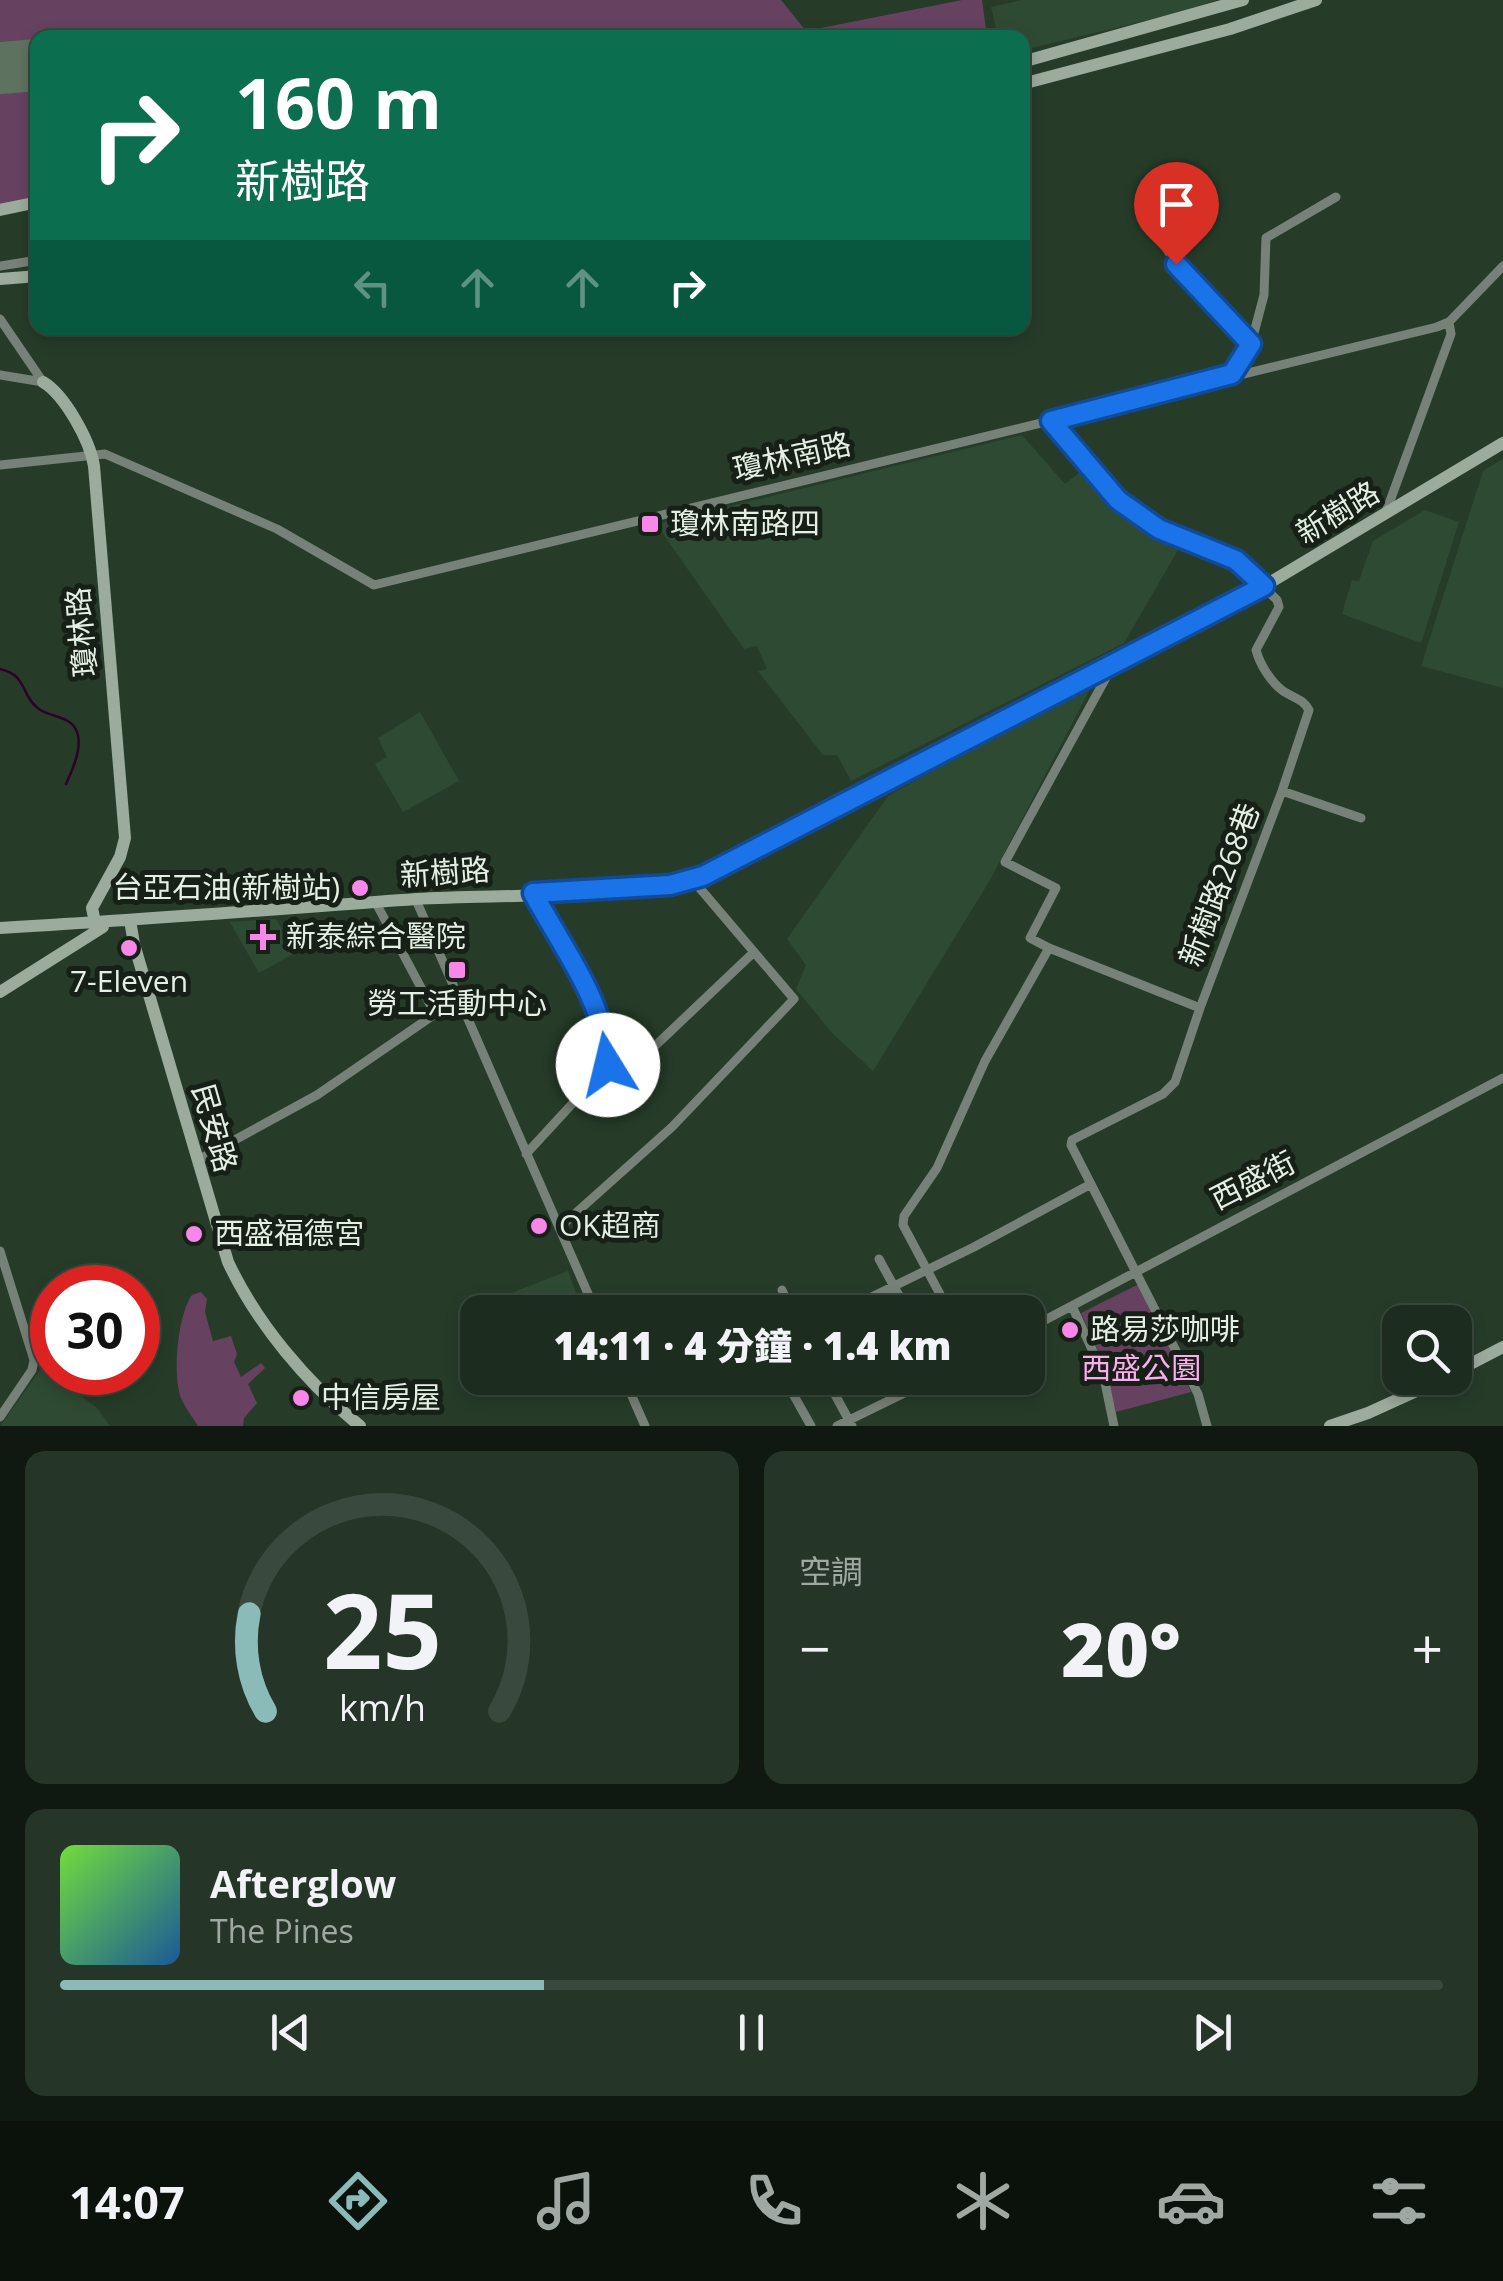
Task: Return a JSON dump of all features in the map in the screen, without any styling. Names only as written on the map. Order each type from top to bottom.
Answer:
[{"type":"street","points":[[1030,60],[1243,0]]},
{"type":"street","points":[[1030,82],[1230,29],[1316,0]]},
{"type":"street","points":[[1232,374],[1251,344],[1264,295],[1266,238],[1336,197]]},
{"type":"street","points":[[0,210],[30,204]]},
{"type":"street","points":[[1162,242],[1176,264],[1251,344]]},
{"type":"street","points":[[0,266],[30,261]]},
{"type":"street","points":[[1385,515],[1451,334],[1449,322],[1503,266]]},
{"type":"street","points":[[0,280],[30,277]]},
{"type":"street","points":[[0,320],[43,382]]},
{"type":"street","name":"瓊林南路","points":[[92,453],[105,454],[277,529],[374,585],[1449,322]]},
{"type":"street","points":[[0,375],[43,382]]},
{"type":"street","name":"瓊林路","points":[[43,382],[54,391],[92,453],[125,838],[120,857],[92,908],[96,927]]},
{"type":"street","points":[[1051,421],[1118,500],[1159,529],[1236,560],[1264,586]]},
{"type":"street","name":"新樹路","points":[[96,927],[125,921],[670,885],[692,878],[746,854],[1264,586],[1503,443]]},
{"type":"street","points":[[0,466],[92,453]]},
{"type":"street","name":"新樹路268巷","points":[[1049,948],[1200,1008],[1310,710],[1306,703],[1282,690],[1258,659],[1256,650],[1279,607],[1264,586]]},
{"type":"street","points":[[940,1295],[902,1225],[904,1216],[938,1168],[984,1062],[1049,948],[1030,938],[1056,888],[1005,862],[1116,660]]},
{"type":"street","points":[[1282,791],[1361,818]]},
{"type":"street","points":[[559,1228],[672,1128],[794,999],[692,878]]},
{"type":"street","points":[[526,1154],[608,1065],[600,1017],[533,893]]},
{"type":"street","points":[[416,900],[589,1295]]},
{"type":"street","points":[[376,903],[435,1014]]},
{"type":"street","name":"民安路","points":[[125,921],[228,1262],[246,1296],[324,1394],[360,1426]]},
{"type":"street","points":[[0,928],[96,927]]},
{"type":"street","points":[[0,992],[96,927]]},
{"type":"street","points":[[655,1046],[754,952]]},
{"type":"street","points":[[198,1160],[317,1095],[435,1014],[461,1004]]},
{"type":"street","points":[[1200,1008],[1175,1082],[1163,1094],[1072,1140],[1071,1146],[1198,1394],[1207,1426]]},
{"type":"street","name":"西盛街","points":[[1045,1320],[1503,1078]]},
{"type":"street","points":[[876,1295],[1091,1184]]},
{"type":"street","points":[[0,1251],[34,1360],[32,1370],[0,1417]]},
{"type":"street","points":[[879,1259],[898,1295]]},
{"type":"street","points":[[782,1290],[784,1295]]},
{"type":"street","points":[[1072,1306],[1102,1372],[1114,1426]]},
{"type":"street","points":[[1472,1363],[1503,1347]]},
{"type":"street","points":[[631,1395],[645,1426]]},
{"type":"street","points":[[794,1395],[812,1426]]},
{"type":"street","points":[[835,1395],[851,1423]]},
{"type":"street","points":[[838,1426],[903,1395]]},
{"type":"street","points":[[1330,1426],[1408,1395]]},
{"type":"shaded area","points":[[1022,0],[1217,0],[1030,48],[1030,30],[996,30],[991,7]]},
{"type":"shaded area","points":[[1022,435],[1065,484],[1083,470],[1116,506],[1182,543],[1124,643],[851,781],[837,755],[823,755],[758,671],[767,669],[757,646],[744,649],[656,524]]},
{"type":"shaded area","points":[[1503,459],[1503,688],[1421,666],[1483,471]]},
{"type":"shaded area","points":[[1425,510],[1459,522],[1421,643],[1342,614],[1352,580],[1359,581],[1373,541]]},
{"type":"shaded area","points":[[1095,680],[990,880],[873,1071],[833,1034],[796,989],[806,965],[787,939],[888,796]]},
{"type":"shaded area","points":[[420,712],[459,781],[403,812],[375,764],[387,757],[378,738]]},
{"type":"shaded area","name":"新泰綜合醫院","points":[[276,919],[295,953],[259,973],[230,922]]},
{"type":"shaded area","points":[[568,1271],[576,1293],[574,1295],[506,1295]]},
{"type":"shaded area","points":[[30,1384],[30,1395],[80,1395],[97,1408],[110,1426],[0,1426]]},
{"type":"green space","points":[[0,0],[781,0],[805,30],[30,30],[30,204],[0,207]]},
{"type":"green space","points":[[962,0],[982,0],[986,30],[811,30]]},
{"type":"green space","name":"西盛公園","points":[[1139,1284],[1191,1392],[1116,1412],[1104,1364],[1081,1313]]},
{"type":"green space","points":[[201,1292],[207,1299],[205,1312],[213,1341],[231,1336],[237,1354],[234,1362],[241,1377],[261,1363],[265,1368],[248,1384],[257,1403],[244,1418],[243,1426],[198,1426],[181,1398],[177,1375],[180,1330],[187,1304],[192,1295]]},
{"type":"waterway","points":[[0,669],[17,678],[38,709],[73,725],[78,750],[66,784]]},
{"type":"runway","points":[[0,68],[30,66]]},
{"type":"place","name":"瓊林南路四","points":[[650,524]]},
{"type":"place","name":"台亞石油(新樹站)","points":[[360,888]]},
{"type":"place","name":"新泰綜合醫院","points":[[263,937]]},
{"type":"place","name":"7-Eleven","points":[[129,948]]},
{"type":"place","name":"勞工活動中心","points":[[457,970]]},
{"type":"place","name":"OK超商","points":[[539,1226]]},
{"type":"place","name":"西盛福德宮","points":[[194,1234]]},
{"type":"place","name":"路易莎咖啡","points":[[1070,1330]]},
{"type":"place","name":"中信房屋","points":[[301,1398]]},
{"type":"route","points":[[608,1065],[600,1017],[533,893],[670,885],[703,876],[1264,586],[1236,560],[1159,529],[1118,500],[1051,421],[1232,374],[1251,344],[1176,264]]}]
